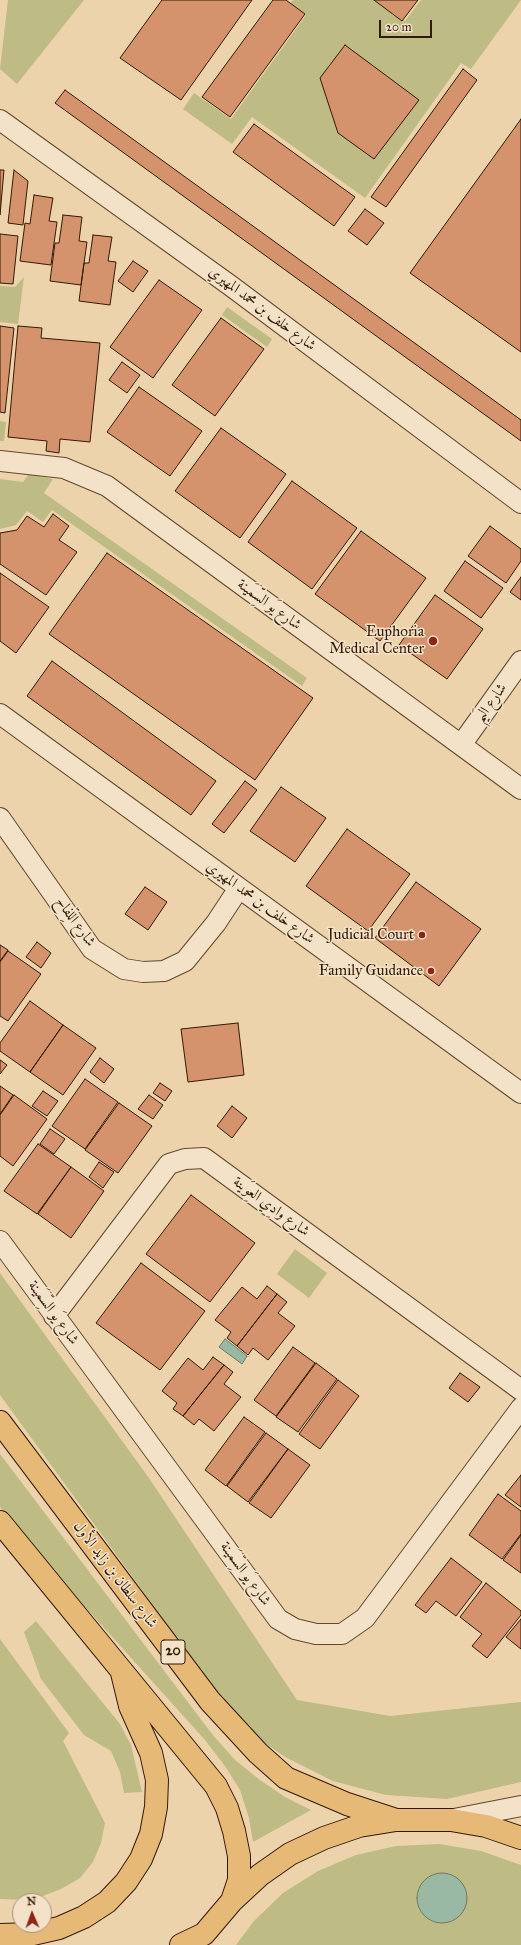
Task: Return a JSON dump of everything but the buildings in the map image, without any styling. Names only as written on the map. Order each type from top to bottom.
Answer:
[{"type":"main road","name":"شارع سلطان بن زايد الأول","points":[[0,1422],[210,1700],[258,1753],[286,1778],[347,1804],[396,1820]]},
{"type":"main road","points":[[0,1522],[216,1786],[227,1808],[234,1831],[239,1856],[239,1880],[232,1901]]},
{"type":"main road","points":[[0,1935],[33,1934],[60,1928],[84,1917],[107,1902],[126,1882],[141,1859],[151,1834],[156,1807],[156,1780],[151,1753],[130,1706],[122,1670]]},
{"type":"main road","points":[[181,1945],[204,1934],[206,1936],[232,1901],[260,1875],[290,1854],[324,1838],[352,1828],[396,1820],[451,1820],[486,1826],[521,1838]]},
{"type":"street","name":"شارع خلف بن محمد المهيري","points":[[0,120],[231,286],[521,503]]},
{"type":"street","name":"شارع يَو السِّمَينة","points":[[0,461],[64,468],[107,486],[521,789]]},
{"type":"street","name":"شارع اليَم","points":[[461,745],[521,661]]},
{"type":"street","name":"شارع خلف بن محمد المهيري","points":[[0,714],[521,1093]]},
{"type":"street","name":"شارع اللِّفاح","points":[[0,818],[92,949],[124,969],[143,972],[164,971],[186,961],[216,922],[239,888]]},
{"type":"street","name":"شارع وادِي العِوَينة","points":[[54,1316],[169,1164],[185,1159],[204,1158],[521,1390]]},
{"type":"street","name":"شارع يَو السِّمَينة","points":[[0,1241],[278,1619],[295,1629],[316,1634],[342,1634],[365,1618],[521,1408]]},
{"type":"street","points":[[451,1820],[521,1806]]},
{"type":"shaded area","points":[[8,0],[84,0],[17,84],[0,69]]},
{"type":"shaded area","points":[[293,0],[375,0],[405,21],[421,0],[521,0],[471,69],[461,63],[365,198],[252,117],[232,144],[183,109],[194,93],[231,119],[306,15],[290,4]]},
{"type":"shaded area","points":[[24,277],[18,324],[0,322],[0,286],[15,287]]},
{"type":"shaded area","points":[[227,307],[272,339],[267,347],[222,315]]},
{"type":"shaded area","points":[[0,421],[6,422],[4,441],[0,441]]},
{"type":"shaded area","points":[[29,474],[53,479],[44,493],[307,678],[302,686],[52,510],[43,522],[27,511],[16,525],[0,529],[0,479],[23,482]]},
{"type":"shaded area","points":[[295,1249],[327,1273],[309,1298],[277,1274]]},
{"type":"shaded area","points":[[0,1273],[149,1478],[297,1700],[390,1716],[521,1702],[521,1782],[447,1799],[386,1795],[333,1781],[285,1757],[251,1733],[228,1708],[0,1395]]},
{"type":"shaded area","points":[[225,1339],[247,1356],[242,1364],[219,1347]]},
{"type":"shaded area","points":[[0,1454],[212,1734],[235,1760],[260,1780],[285,1797],[311,1810],[253,1842],[249,1818],[240,1790],[225,1766],[205,1740],[61,1580],[0,1507]]},
{"type":"shaded area","points":[[36,1621],[120,1724],[131,1745],[142,1792],[124,1793],[120,1772],[111,1751],[84,1735],[41,1679],[24,1632]]},
{"type":"shaded area","points":[[0,1639],[69,1733],[63,1741],[105,1823],[101,1843],[93,1862],[80,1878],[61,1889],[50,1893],[12,1893],[12,1899],[0,1899]]},
{"type":"shaded area","points":[[439,1844],[481,1851],[521,1865],[521,1945],[236,1945],[254,1921],[283,1893],[318,1871],[356,1855],[396,1846]]},
{"type":"shaded area","points":[[442,1873],[451,1875],[460,1880],[465,1889],[467,1898],[465,1907],[460,1916],[451,1921],[442,1923],[433,1921],[424,1916],[419,1907],[417,1898],[419,1889],[424,1880],[433,1875]]},
{"type":"place","name":"Euphoria Medical Center","points":[[433,641]]},
{"type":"place","name":"Judicial Court","points":[[422,935]]},
{"type":"place","name":"Family Guidance","points":[[431,971]]}]
